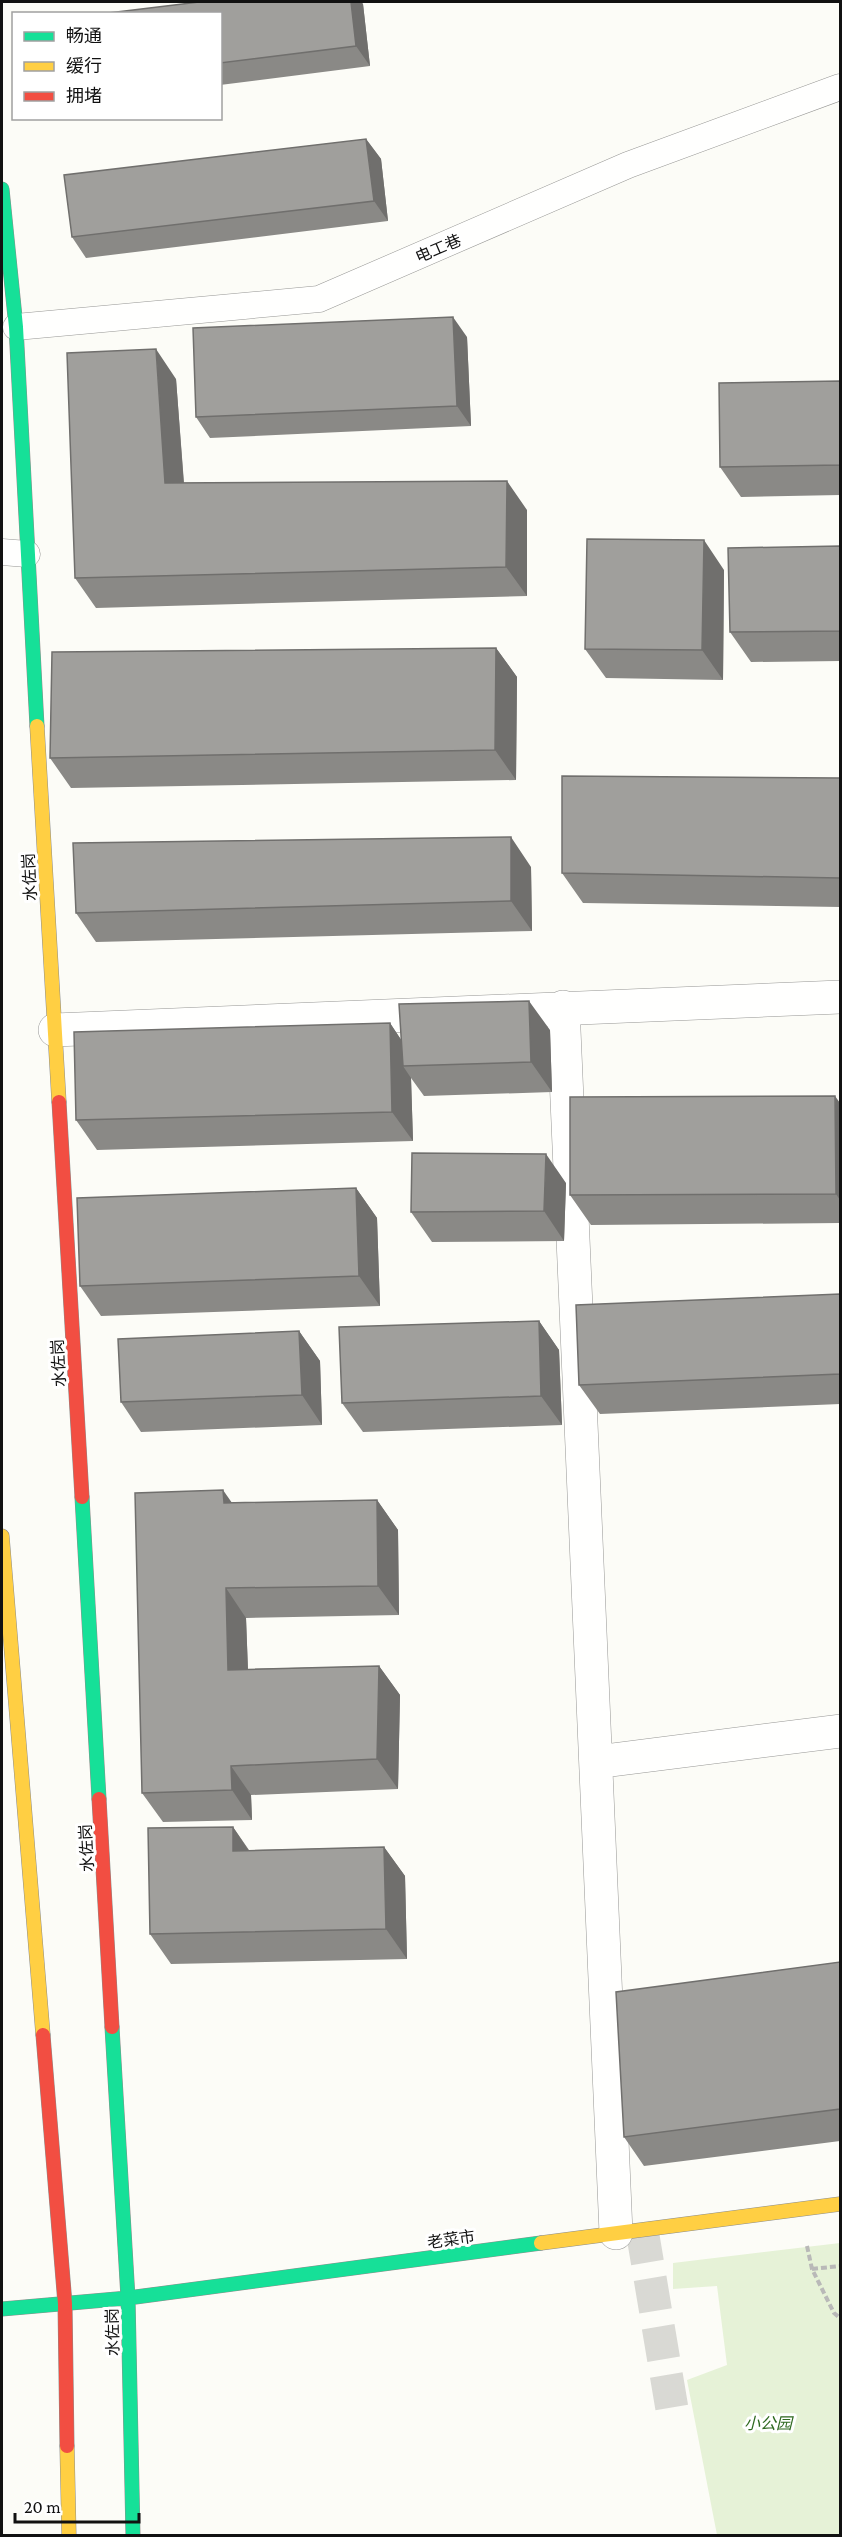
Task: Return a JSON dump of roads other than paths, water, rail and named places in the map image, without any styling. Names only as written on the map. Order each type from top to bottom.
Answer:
[{"type":"street","name":"水佐岗","points":[[2,189],[16,327],[27,554],[128,2298],[133,2535]]},
{"type":"street","points":[[55,1030],[840,997]]},
{"type":"street","points":[[563,1007],[616,2234]]},
{"type":"street","points":[[2,1536],[65,2304],[69,2535]]},
{"type":"street","points":[[596,1762],[840,1731]]},
{"type":"street","name":"老菜市","points":[[2,2309],[128,2298],[840,2204]]},
{"type":"lane","name":"电工巷","points":[[16,327],[319,299],[628,165],[840,87]]},
{"type":"lane","points":[[2,552],[27,554]]},
{"type":"tunnel","points":[[642,2230],[672,2409]]},
{"type":"park label","name":"小公园","points":[[768,2423]]}]
